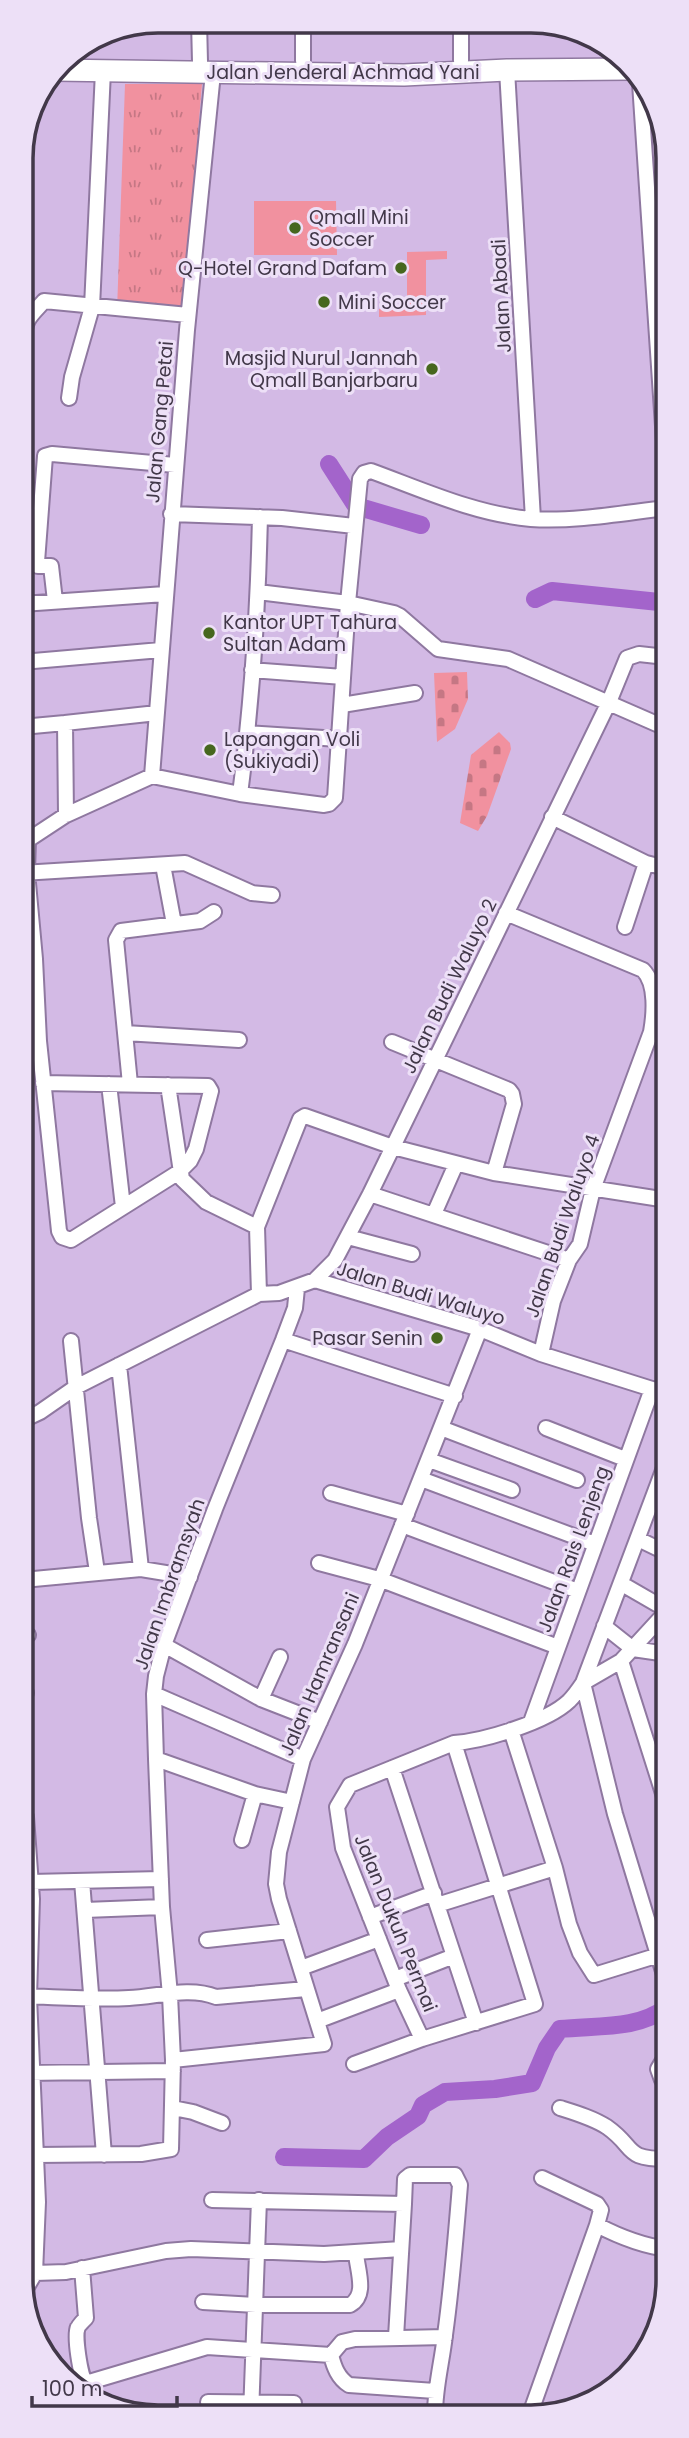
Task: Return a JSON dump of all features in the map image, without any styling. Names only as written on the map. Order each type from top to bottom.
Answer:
[{"type":"highway","name":"Jalan Jenderal Achmad Yani","points":[[70,70],[207,68],[303,61],[605,57]]},
{"type":"highway","name":"Jalan Jenderal Achmad Yani","points":[[81,60],[207,68],[404,75],[508,70],[618,69]]},
{"type":"street","name":"Jalan Gang Petai","points":[[152,776],[207,68],[201,33]]},
{"type":"street","points":[[303,33],[303,61]]},
{"type":"street","points":[[461,33],[461,61]]},
{"type":"street","name":"Jalan Abadi","points":[[508,70],[533,519]]},
{"type":"street","points":[[69,398],[72,377],[92,307],[103,71]]},
{"type":"street","points":[[641,100],[656,321]]},
{"type":"street","points":[[34,314],[44,301],[188,315]]},
{"type":"street","points":[[55,601],[51,566],[38,566],[37,562],[45,456],[49,453],[175,465]]},
{"type":"street","points":[[34,835],[66,815],[152,776],[240,794],[328,804],[335,798],[354,526],[360,478],[368,471],[464,506],[533,519],[656,509]]},
{"type":"street","points":[[171,513],[260,517],[354,526]]},
{"type":"street","points":[[240,794],[248,733],[258,592],[260,517]]},
{"type":"street","points":[[258,592],[348,603],[400,616],[438,649],[508,659],[656,723]]},
{"type":"street","points":[[34,603],[165,594]]},
{"type":"street","points":[[34,661],[161,650]]},
{"type":"street","name":"Jalan Budi Waluyo 2","points":[[315,1280],[335,1260],[370,1194],[609,702],[627,658],[639,654],[656,656]]},
{"type":"street","points":[[252,670],[343,677]]},
{"type":"street","points":[[342,705],[415,693]]},
{"type":"street","points":[[34,726],[157,713]]},
{"type":"street","points":[[65,723],[66,815]]},
{"type":"street","points":[[248,733],[339,739]]},
{"type":"street","points":[[552,817],[646,863],[656,865]]},
{"type":"street","points":[[34,872],[185,863],[252,893],[272,895]]},
{"type":"street","points":[[625,927],[646,863]]},
{"type":"street","points":[[163,865],[174,925]]},
{"type":"street","points":[[130,1084],[117,934],[121,931],[200,921],[215,912]]},
{"type":"street","name":"Jalan Budi Waluyo 4","points":[[506,913],[647,974],[651,983],[653,1005],[651,1032],[593,1189],[582,1237],[569,1260],[553,1301],[541,1354]]},
{"type":"street","points":[[34,947],[38,1041],[43,1083],[62,1237],[71,1240],[179,1172],[197,1149],[211,1091],[208,1086],[43,1083]]},
{"type":"street","points":[[125,1034],[239,1040]]},
{"type":"street","points":[[34,1042],[38,1041]]},
{"type":"street","points":[[392,1042],[512,1094],[514,1104],[494,1173]]},
{"type":"street","points":[[109,1084],[123,1207]]},
{"type":"street","points":[[168,1085],[179,1172],[186,1185],[206,1202],[257,1227]]},
{"type":"street","points":[[258,1294],[257,1227],[300,1119],[309,1116],[393,1147],[456,1164],[494,1173],[656,1198]]},
{"type":"street","points":[[433,1214],[456,1164]]},
{"type":"street","points":[[370,1194],[569,1260]]},
{"type":"street","points":[[348,1237],[412,1254]]},
{"type":"street","name":"Jalan Budi Waluyo","points":[[33,1415],[76,1387],[258,1294],[297,1288],[315,1280],[480,1329],[541,1354],[655,1389]]},
{"type":"street","name":"Jalan Imbramsyah","points":[[104,2155],[170,2151],[172,2144],[173,2069],[162,1907],[154,1694],[156,1676],[164,1645],[215,1508],[284,1340],[295,1308],[297,1288]]},
{"type":"street","name":"Jalan Hamransani","points":[[173,2069],[324,2044],[283,1916],[276,1884],[279,1852],[303,1759],[355,1644],[480,1329]]},
{"type":"street","points":[[284,1340],[454,1396]]},
{"type":"street","points":[[71,1341],[97,1573]]},
{"type":"street","points":[[119,1365],[141,1569]]},
{"type":"street","name":"Jalan Rais Lenjeng","points":[[531,1722],[625,1459],[655,1397]]},
{"type":"street","points":[[441,1428],[578,1480]]},
{"type":"street","points":[[546,1429],[625,1459]]},
{"type":"street","points":[[429,1460],[512,1490]]},
{"type":"street","points":[[421,1479],[595,1544]]},
{"type":"street","points":[[331,1493],[405,1520],[578,1591]]},
{"type":"street","points":[[655,1506],[638,1539],[583,1683],[615,1814],[655,1943]]},
{"type":"street","points":[[638,1539],[655,1547]]},
{"type":"street","points":[[319,1563],[379,1579],[558,1647]]},
{"type":"street","points":[[33,1579],[141,1569],[190,1577]]},
{"type":"street","points":[[622,1584],[655,1603]]},
{"type":"street","points":[[604,1626],[636,1649],[655,1652]]},
{"type":"street","points":[[583,1683],[622,1662],[655,1634]]},
{"type":"street","points":[[164,1645],[261,1699],[320,1722]]},
{"type":"street","points":[[261,1699],[280,1657]]},
{"type":"street","points":[[622,1662],[655,1768]]},
{"type":"street","name":"Jalan Dukuh Permai","points":[[422,2039],[397,1984],[343,1847],[337,1808],[350,1785],[454,1743],[472,1742],[531,1722],[568,1702],[583,1683]]},
{"type":"street","points":[[154,1694],[303,1759]]},
{"type":"street","points":[[511,1730],[555,1868],[569,1924],[580,1953],[594,1975],[655,1956]]},
{"type":"street","points":[[354,2064],[422,2039],[535,2004],[454,1743]]},
{"type":"street","points":[[156,1759],[255,1794],[292,1802]]},
{"type":"street","points":[[392,1768],[476,2023]]},
{"type":"street","points":[[242,1840],[255,1794]]},
{"type":"street","points":[[370,1917],[436,1899],[497,1887],[555,1868]]},
{"type":"street","points":[[33,1882],[161,1879]]},
{"type":"street","points":[[36,2155],[104,2155],[82,1881]]},
{"type":"street","points":[[85,1910],[162,1907]]},
{"type":"street","points":[[207,1940],[289,1931]]},
{"type":"street","points":[[300,1968],[379,1938]]},
{"type":"street","points":[[317,2021],[454,1956]]},
{"type":"street","points":[[33,1996],[92,1999],[183,1992],[205,1993],[216,1997],[306,1989]]},
{"type":"street","points":[[33,2073],[173,2069]]},
{"type":"street","points":[[173,2108],[222,2123]]},
{"type":"street","points":[[560,2108],[608,2128],[635,2155],[655,2159]]},
{"type":"street","points":[[33,2125],[37,2214],[33,2276]]},
{"type":"street","points":[[396,2337],[405,2179],[410,2175],[455,2175],[458,2179],[459,2197],[445,2337],[435,2405]]},
{"type":"street","points":[[533,2405],[601,2210],[597,2204],[542,2178]]},
{"type":"street","points":[[212,2200],[404,2204]]},
{"type":"street","points":[[251,2405],[259,2200]]},
{"type":"street","points":[[597,2225],[617,2236],[655,2247]]},
{"type":"street","points":[[35,2273],[66,2272],[166,2251],[191,2249],[356,2253],[401,2249]]},
{"type":"street","points":[[203,2302],[256,2305],[354,2303],[361,2290],[356,2253]]},
{"type":"street","points":[[82,2268],[86,2318],[78,2326],[76,2333],[81,2372],[85,2381]]},
{"type":"street","points":[[331,2355],[342,2342],[355,2339],[445,2337]]},
{"type":"street","points":[[87,2383],[207,2347],[331,2355]]},
{"type":"street","points":[[331,2355],[333,2366],[342,2381],[349,2385],[435,2391]]},
{"type":"street","points":[[208,2403],[222,2405]]},
{"type":"street","points":[[280,2405],[294,2403]]},
{"type":"green space","points":[[125,84],[202,84],[183,313],[117,311]]},
{"type":"green space","name":"Qmall Mini Soccer","points":[[254,201],[336,201],[337,255],[254,255]]},
{"type":"green space","points":[[447,251],[447,259],[426,260],[426,315],[379,317],[379,309],[407,307],[407,252]]},
{"type":"green space","points":[[467,672],[468,699],[455,729],[437,742],[434,673]]},
{"type":"green space","points":[[499,732],[510,743],[511,749],[487,816],[478,831],[460,823],[471,755]]},
{"type":"waterway","points":[[329,464],[356,506],[421,525]]},
{"type":"waterway","points":[[535,599],[552,591],[656,602]]},
{"type":"waterway","points":[[284,2157],[364,2159],[387,2137],[418,2116],[423,2105],[445,2092],[495,2089],[532,2083],[547,2048],[560,2029],[630,2023],[655,2014]]},
{"type":"place","name":"Qmall Mini Soccer","points":[[295,228]]},
{"type":"place","name":"Q-Hotel Grand Dafam","points":[[401,268]]},
{"type":"place","name":"Mini Soccer","points":[[324,302]]},
{"type":"place","name":"Masjid Nurul Jannah Qmall Banjarbaru","points":[[432,369]]},
{"type":"place","name":"Kantor UPT Tahura Sultan Adam","points":[[209,633]]},
{"type":"place","name":"Lapangan Voli (Sukiyadi)","points":[[210,750]]},
{"type":"place","name":"Pasar Senin","points":[[437,1338]]}]
